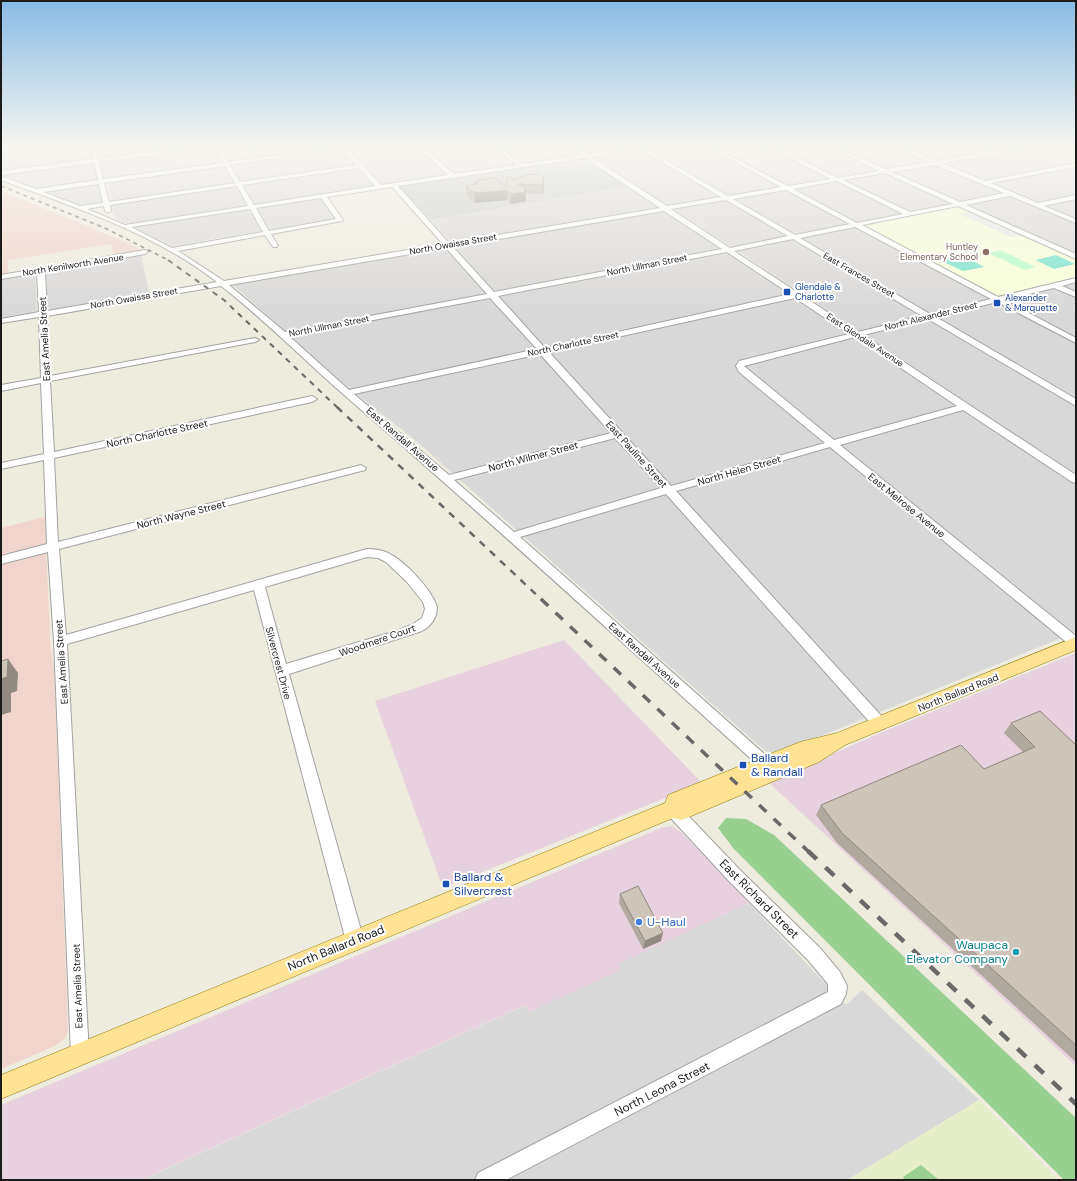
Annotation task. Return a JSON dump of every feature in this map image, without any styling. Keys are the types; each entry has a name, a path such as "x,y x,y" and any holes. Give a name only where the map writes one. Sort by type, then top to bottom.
{"main road":[{"name":"North Ballard Road","path":"672,810 675,801 765,763 806,747 839,740 1076,643"},
{"name":"North Ballard Road","path":"1,1087 672,810 682,811 806,760 839,740"}],"street":[{"name":"East Randall Avenue","path":"66,203 127,226 171,250 223,283 348,393 448,478 765,763"},
{"path":"79,208 105,203"},
{"path":"106,203 109,215 106,219"},
{"path":"250,203 275,246"},
{"path":"127,226 277,203"},
{"path":"171,250 340,220 328,203"},
{"name":"East Pauline Street","path":"410,203 880,724"},
{"name":"East Glendale Avenue","path":"659,203 1076,480"},
{"name":"North Owaissa Street","path":"1,321 697,203"},
{"name":"East Frances Street","path":"738,203 1076,403"},
{"path":"817,203 1076,341"},
{"path":"887,203 909,214"},
{"name":"North Ullman Street","path":"282,335 729,250 964,203"},
{"path":"1033,203 1076,221"},
{"path":"1038,205 1047,203"},
{"path":"959,204 1076,257"},
{"name":"North Kenilworth Avenue","path":"1,277 145,252"},
{"name":"East Amelia Street","path":"41,270 53,547 60,640 80,1055"},
{"name":"North Alexander Street","path":"740,366 742,363 1076,280"},
{"path":"1055,285 1076,296"},
{"name":"North Charlotte Street","path":"348,393 798,295"},
{"path":"1,388 255,340"},
{"name":"East Melrose Avenue","path":"740,366 742,370 1076,643"},
{"name":"North Charlotte Street","path":"1,466 312,399"},
{"name":"North Helen Street","path":"512,536 966,406"},
{"name":"North Wilmer Street","path":"448,478 618,434"},
{"name":"North Wayne Street","path":"1,560 361,468"},
{"name":"Woodmere Court","path":"258,584 357,556 375,553 383,555 398,566 423,593 431,606 431,612 428,620 417,627 280,672"},
{"path":"60,640 258,584"},
{"name":"Silvercrest Drive","path":"258,584 280,672 355,941"},
{"name":"East Richard Street","path":"672,810 734,875 814,954 834,978 838,986 837,994"},
{"name":"North Leona Street","path":"485,1180 826,1004 835,998 837,994"}],"shaded area":[{"path":"1,203 30,203 130,244 143,251 114,256 111,244 8,260 8,274 1,275"},
{"path":"74,203 93,203 79,205"},
{"path":"244,203 246,206 130,224 115,218 111,204"},
{"path":"254,203 267,203 255,205"},
{"path":"288,203 324,203 336,219 271,230 257,208"},
{"path":"415,203 529,203 431,220"},
{"path":"529,203 653,203 659,207 451,242 431,220"},
{"path":"664,203 686,203 668,206"},
{"path":"708,203 1028,203 1076,223 1076,474 674,209"},
{"path":"1038,203 1076,203 1076,219"},
{"name":"Huntley Elementary School","path":"956,206 1076,259 1076,277 997,296 864,226"},
{"path":"248,209 261,231 173,246 134,227"},
{"path":"667,211 1076,484 1076,632 779,753 770,754 414,439 346,386 233,285 236,283"},
{"path":"969,212 997,225 995,226 1001,226 1022,236 1011,237 959,214"},
{"path":"141,255 149,293 47,310 46,271"},
{"path":"1056,255 1075,264 1054,269 1036,260"},
{"path":"964,256 984,267 963,271 944,262 945,260"},
{"path":"35,273 37,311 1,318 1,279"},
{"path":"45,517 50,644 54,668 68,1031 65,1038 55,1046 1,1069 1,528"},
{"path":"564,640 702,783 443,888 375,701"},
{"name":"Waupaca Elevator Company","path":"1076,653 1076,1066 768,782 885,731"},
{"path":"671,826 681,832 749,903 618,964 621,970 529,1012 525,1005 141,1180 1,1180 1,1105 661,828"},
{"path":"749,903 846,1005 862,990 979,1100 847,1180 142,1180 526,1005 529,1012 620,970 617,964"},
{"path":"979,1100 1058,1180 847,1180"}],"green space":[{"path":"1001,250 1035,267 1025,270 988,253"},
{"path":"726,818 746,819 774,835 1076,1118 1076,1180 1064,1180 734,849 718,828"},
{"path":"921,1165 939,1180 905,1180 903,1177"}],"building":[{"path":"8,659 7,677 1,679 1,661"},
{"name":"Waupaca Elevator Company","path":"1040,711 1076,745 1076,1045 842,833 821,805 961,745 984,769 1035,747 1011,723"},
{"name":"U-Haul","path":"638,886 663,933 645,941 620,894"}],"railway":[{"path":"43,203 105,228 170,261"},
{"path":"168,260 224,300 338,408"},
{"path":"337,407 542,600"},
{"path":"541,599 809,852"},
{"path":"808,851 1076,1104"}],"place":[{"name":"Huntley Elementary School","path":"986,252"},
{"name":"Glendale & Charlotte","path":"787,292"},
{"name":"Alexander & Marquette","path":"997,303"},
{"name":"Ballard & Randall","path":"743,765"},
{"name":"Ballard & Silvercrest","path":"446,884"},
{"name":"U-Haul","path":"639,922"},
{"name":"Waupaca Elevator Company","path":"1016,952"}]}
